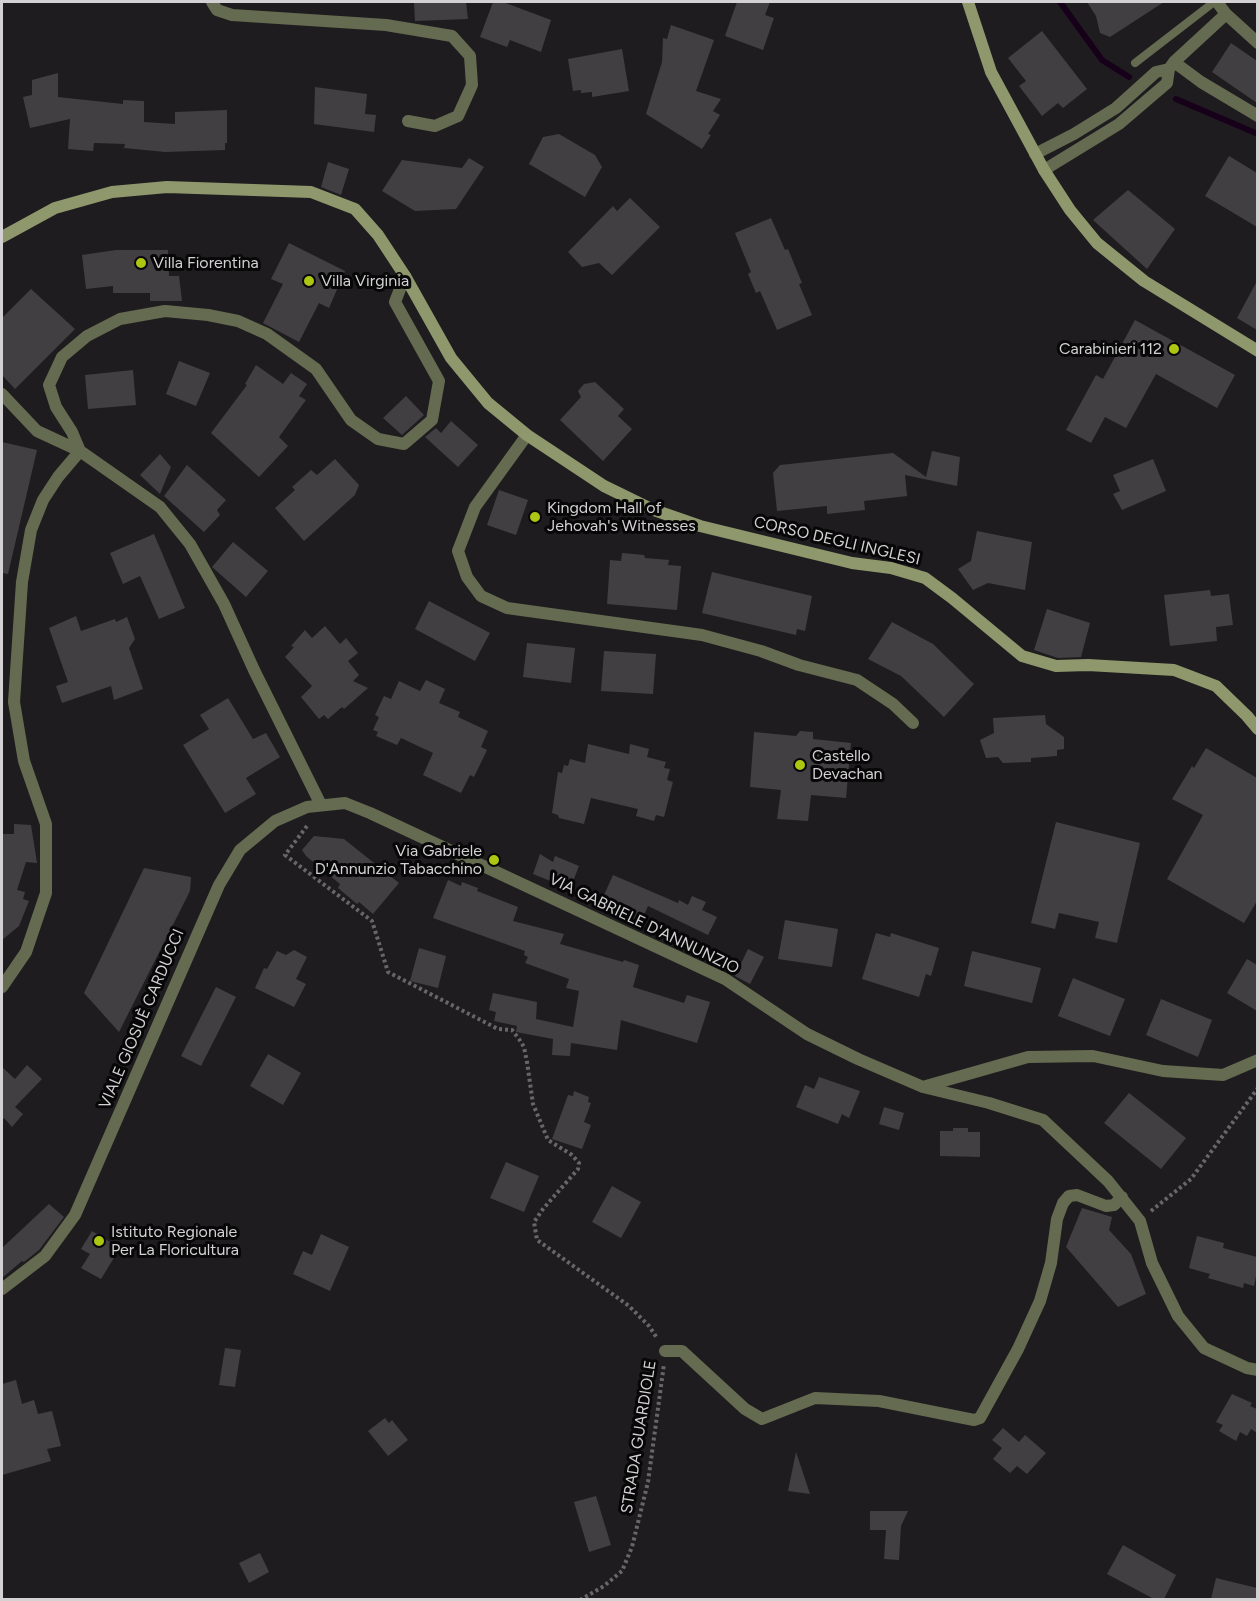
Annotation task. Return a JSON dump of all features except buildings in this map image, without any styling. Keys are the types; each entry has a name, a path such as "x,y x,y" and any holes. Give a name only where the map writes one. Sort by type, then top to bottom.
{"main road":[{"path":"968,2 991,72 1044,170 1070,210 1097,243 1144,281 1257,351"},
{"name":"CORSO DEGLI INGLESI","path":"2,237 55,208 111,192 167,188 311,192 355,209 378,235 405,276 451,358 488,403 527,435 604,486 651,508 700,526 852,563 891,568 925,578 1022,656 1056,666 1174,670 1216,686 1257,729"}],"street":[{"path":"212,2 217,10 232,15 386,25 452,36 470,56 472,85 458,116 435,126 408,121"},
{"path":"1215,2 1257,43"},
{"path":"1035,154 1074,134 1116,108 1156,72 1172,66 1226,14"},
{"path":"1172,66 1257,116"},
{"path":"1044,170 1119,124 1167,83 1172,66"},
{"path":"80,451 72,432 56,407 49,385 62,357 87,336 120,319 165,311 208,315 238,321 267,334 316,369 351,420 378,439 404,444 432,420 439,381 394,302 405,276"},
{"path":"2,394 37,431 80,451 160,507 190,543 224,604 321,806"},
{"path":"527,435 475,507 458,551 467,577 482,596 507,608 693,633 761,651 799,665 857,680 893,704 913,723"},
{"path":"2,987 26,952 46,893 46,824 24,761 14,702 22,582 31,530 43,500 58,477 80,451"},
{"name":"VIALE GIOSUÈ CARDUCCI","path":"2,1289 45,1256 75,1215 219,885 240,850 275,821 307,807 345,803"},
{"name":"VIA GABRIELE D'ANNUNZIO","path":"345,803 725,979 807,1034 858,1059 923,1087 989,1103 1043,1120 1122,1197 1140,1221 1152,1263 1178,1316 1204,1348 1247,1368 1257,1370"},
{"path":"923,1087 1028,1058 1094,1056 1163,1071 1223,1075 1257,1060"},
{"path":"665,1351 682,1351 745,1409 762,1419 815,1398 879,1401 974,1420 980,1418 1018,1349 1040,1301 1051,1263 1057,1219 1063,1203 1069,1196 1077,1195 1106,1206 1114,1205 1122,1197"}],"lane":[{"path":"1135,63 1215,2"}],"path":[{"name":"STRADA GUARDIOLE","path":"321,806 285,855 372,921 388,972 498,1029 512,1030 524,1047 533,1104 548,1140 572,1155 579,1163 578,1169 534,1222 537,1240 629,1306 648,1326 665,1351 648,1482 632,1547 622,1571 604,1586 580,1599"},
{"path":"1140,1221 1191,1179 1257,1088"}],"waterway":[{"path":"1060,2 1102,60 1129,77"},
{"path":"1176,99 1258,134"}],"place":[{"name":"Villa Fiorentina","path":"141,263"},
{"name":"Villa Virginia","path":"309,281"},
{"name":"Carabinieri 112","path":"1174,349"},
{"name":"Kingdom Hall of Jehovah's Witnesses","path":"535,517"},
{"name":"Castello Devachan","path":"800,765"},
{"name":"Via Gabriele D'Annunzio Tabacchino","path":"494,860"},
{"name":"Istituto Regionale Per La Floricultura","path":"99,1241"}]}
